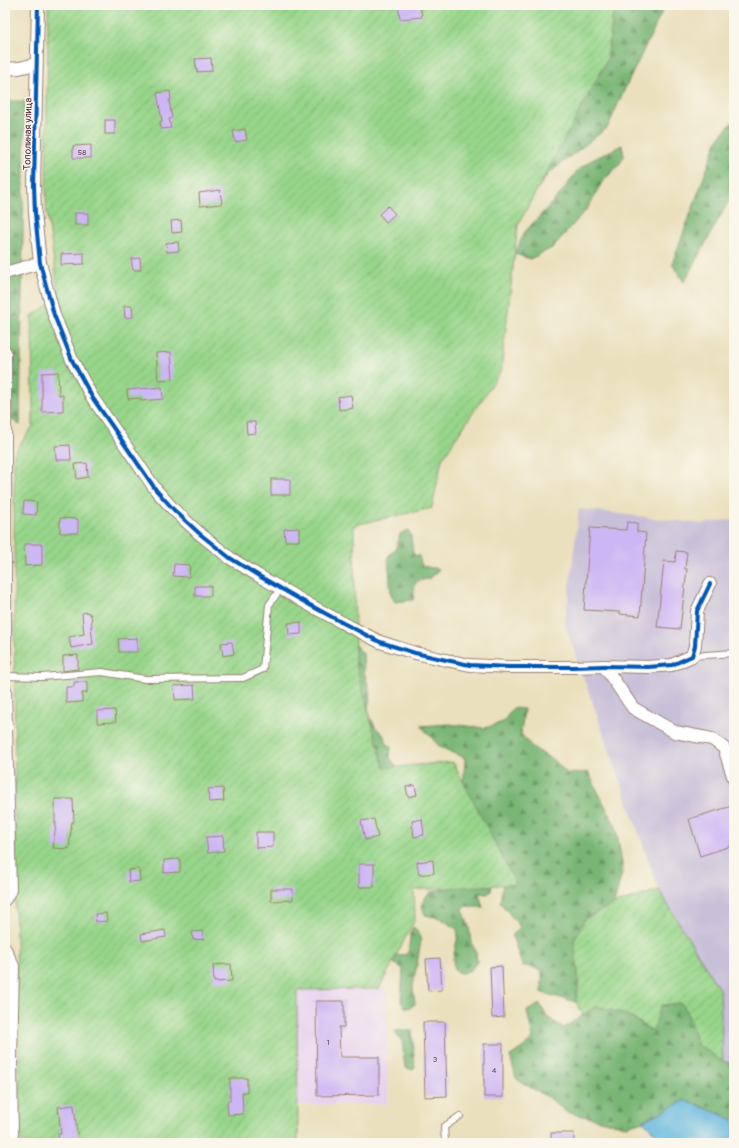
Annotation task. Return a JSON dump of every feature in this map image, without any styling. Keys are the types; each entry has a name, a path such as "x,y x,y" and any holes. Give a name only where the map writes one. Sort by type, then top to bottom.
{"street":[{"name":"Тополиная улица","path":"38,5 34,185 40,263 46,289 54,315 72,360 92,397 156,490 174,510 200,534 230,558 343,624 380,642 414,653 470,665 508,667 648,667 672,665 692,656"},
{"path":"5,69 19,68 36,64"},
{"path":"5,272 40,263"},
{"path":"5,352 5,662"},
{"path":"692,656 695,646 697,611 710,584"},
{"path":"604,666 633,708 675,732 712,739 724,748 734,779"},
{"path":"5,689 10,890 5,899"},
{"path":"5,949 12,966 12,1143"}],"lane":[{"path":"5,676 42,677 102,672 145,679 243,678 263,669 269,605 281,588"},
{"path":"692,656 734,653"},
{"path":"445,1143 444,1126 460,1116"}],"shaded area":[{"path":"579,509 702,524 734,519 734,1120 723,1062 720,991 659,890 565,625"},
{"path":"387,988 388,1104 298,1105 296,989"}],"green space":[{"path":"48,5 614,5 607,60 518,225 501,371 442,459 432,508 354,525 355,662 384,768 453,762 516,884 414,890 415,919 379,989 297,990 298,1143 21,1143 15,900 14,453 33,426 32,316 59,297 46,206"},
{"path":"613,5 663,5 663,10 608,127 549,173 532,196"},
{"path":"5,101 25,101 20,425 11,419"},
{"path":"734,120 734,197 730,199 684,282 672,264 718,139"},
{"path":"622,145 624,156 619,165 603,181 587,209 552,248 530,259 515,254 524,233 561,193 578,170 590,161"},
{"path":"408,530 411,535 413,554 419,556 422,566 439,569 431,578 418,581 415,584 413,600 395,602 391,595 388,556 396,548 400,534"},
{"path":"356,646 363,653 364,671 371,697 368,707 370,717 376,728 383,734 387,744 391,747 390,758 396,766 386,785 349,657"},
{"path":"513,708 524,709 521,734 532,747 556,762 568,774 588,772 616,827 623,869 614,904 585,919 574,941 579,981 576,1002 542,993 542,970 522,965 512,936 520,927 500,902 505,872 463,787 465,758 440,747 421,726 449,724 485,728 503,722"},
{"path":"474,875 493,878 491,891 487,894 479,893 483,908 465,906 463,909 469,927 471,943 476,951 477,962 469,972 460,973 454,970 453,959 458,935 457,929 440,918 425,915 422,906 424,899 431,892 446,889"},
{"path":"659,890 720,991 723,1062 697,1044 687,1011 681,1003 661,1005 653,1031 627,1015 597,1006 583,1015 576,1002 579,981 574,941 585,919 614,904"},
{"path":"413,927 418,931 421,941 413,986 415,1004 406,1008 401,1002 403,969 389,960 391,957 407,954"},
{"path":"681,1003 687,1011 697,1044 723,1061 734,1064 734,1120 686,1100 643,1121 626,1126 566,1112 550,1098 522,1083 516,1078 510,1056 533,1039 527,1011 540,1004 547,1017 564,1028 597,1006 627,1015 652,1031 661,1005"},
{"path":"399,1030 412,1031 415,1068 413,1070 405,1067 402,1041 394,1032"}],"water":[{"path":"686,1100 734,1120 734,1143 666,1143 643,1121"}],"building":[{"path":"398,5 420,5 422,17 400,19"},
{"path":"211,58 212,71 197,72 195,59"},
{"path":"170,91 171,100 169,100 172,118 169,119 171,128 161,129 160,122 162,121 157,93"},
{"path":"105,120 115,120 115,134 105,134"},
{"path":"245,129 247,140 235,142 233,131"},
{"path":"91,145 91,158 73,158 73,146"},
{"path":"220,190 222,204 200,206 199,193"},
{"path":"388,206 395,214 386,222 379,214"},
{"path":"75,213 88,213 88,225 75,225"},
{"path":"181,220 182,232 172,233 171,221"},
{"path":"178,242 179,251 167,252 166,243"},
{"path":"84,253 84,264 61,265 61,254"},
{"path":"140,258 141,270 133,270 131,259"},
{"path":"124,306 132,306 133,317 125,318"},
{"path":"171,352 173,379 158,380 156,353"},
{"path":"58,372 59,395 63,395 63,411 42,412 42,373"},
{"path":"162,387 163,399 141,401 140,398 128,399 127,390"},
{"path":"351,395 353,408 339,410 338,397"},
{"path":"246,422 255,422 256,433 247,434"},
{"path":"70,445 71,460 56,460 55,446"},
{"path":"87,463 88,477 77,479 75,464"},
{"path":"271,479 290,479 290,495 271,495"},
{"path":"24,501 37,502 36,515 23,514"},
{"path":"60,518 78,519 78,533 60,533"},
{"path":"627,522 637,523 637,532 646,533 640,616 620,614 620,612 584,610 590,528 626,530"},
{"path":"299,528 299,541 285,541 284,529"},
{"path":"24,544 42,544 42,565 25,566"},
{"path":"676,551 687,552 685,569 687,569 680,629 657,627 664,561 675,562"},
{"path":"174,564 190,565 189,577 173,576"},
{"path":"195,586 211,586 211,596 195,596"},
{"path":"88,612 91,614 93,644 71,648 69,637 84,634 82,613"},
{"path":"301,622 301,634 289,635 288,623"},
{"path":"137,638 137,652 119,652 118,639"},
{"path":"232,642 234,654 223,656 221,643"},
{"path":"78,655 78,669 63,671 63,656"},
{"path":"74,682 87,682 87,693 82,693 82,702 66,703 66,687 74,687"},
{"path":"194,685 195,699 175,700 174,686"},
{"path":"115,710 116,722 97,723 97,711"},
{"path":"415,785 417,795 408,797 406,787"},
{"path":"223,788 224,801 209,802 208,789"},
{"path":"55,799 73,799 74,822 72,822 69,849 53,848 56,823"},
{"path":"732,806 734,811 734,845 700,856 689,819"},
{"path":"374,819 378,837 365,840 361,821"},
{"path":"422,819 424,835 414,837 412,821"},
{"path":"256,832 273,832 273,847 256,848"},
{"path":"223,836 224,851 208,853 206,837"},
{"path":"180,859 180,872 164,873 164,860"},
{"path":"433,860 434,873 419,875 417,862"},
{"path":"359,864 374,864 374,887 359,887"},
{"path":"139,869 140,881 129,882 128,870"},
{"path":"271,889 293,889 293,900 271,901"},
{"path":"106,913 107,921 96,922 95,914"},
{"path":"165,930 166,937 142,941 141,934"},
{"path":"202,931 204,939 193,940 192,932"},
{"path":"440,958 442,990 428,991 426,959"},
{"path":"231,964 232,981 214,982 213,965"},
{"path":"502,966 504,1017 492,1018 490,967"},
{"path":"316,1001 344,1001 344,1027 339,1027 340,1057 379,1057 379,1095 317,1096"},
{"path":"423,1022 445,1022 447,1096 425,1097"},
{"path":"484,1044 503,1044 503,1097 484,1097"},
{"path":"230,1078 247,1078 247,1092 242,1092 243,1114 228,1115 227,1101 230,1101"},
{"path":"74,1105 79,1143 59,1143 58,1134 61,1134 58,1107"},
{"path":"551,1133 574,1133 574,1143 551,1143"}],"cycle path":[{"path":"38,5 34,185 35,213 40,263 54,315 72,360 92,397 156,490 174,510 200,534 230,558 259,576 380,642 415,653 470,665 508,667 648,667 672,665 692,656 695,646 697,611 710,584"},
{"path":"5,352 5,662"}]}
